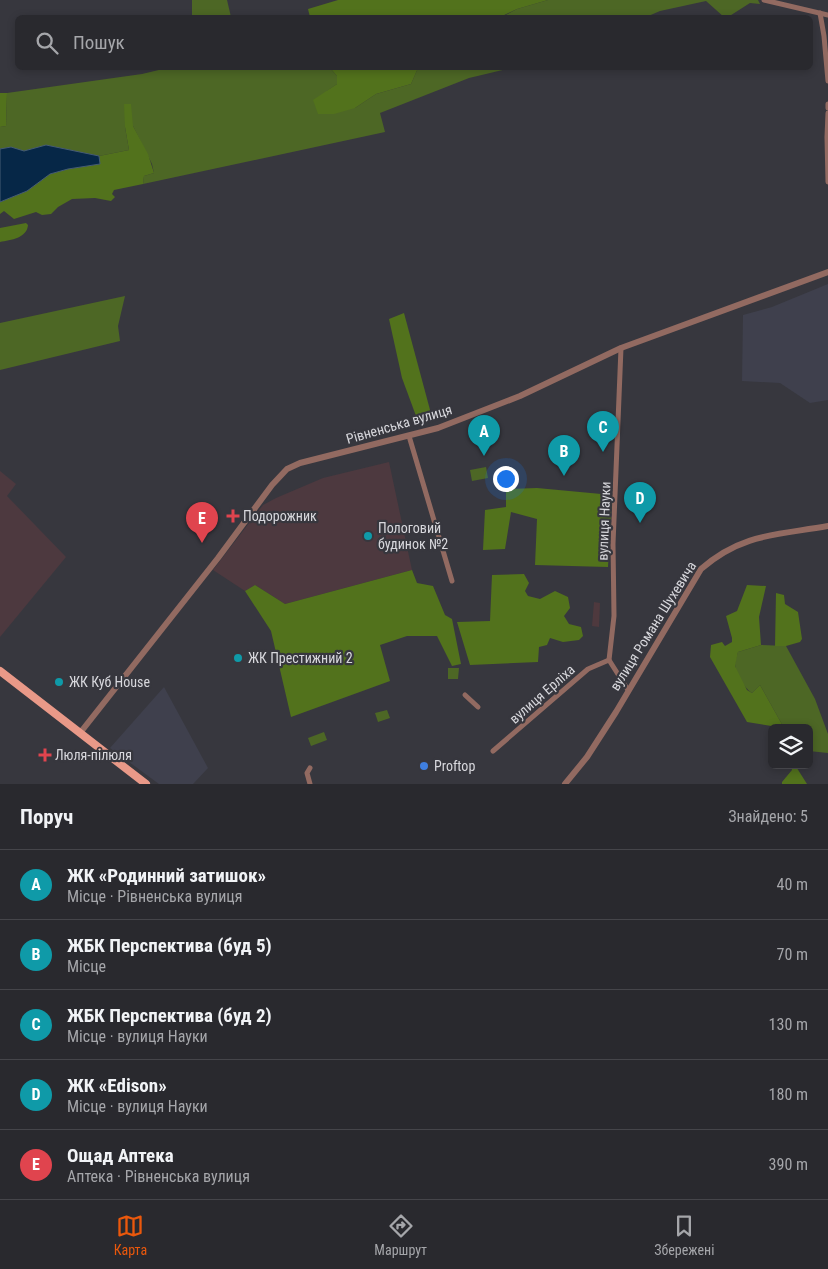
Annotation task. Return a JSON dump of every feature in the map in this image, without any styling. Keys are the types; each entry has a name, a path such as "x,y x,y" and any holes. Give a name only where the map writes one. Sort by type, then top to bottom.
{"main road":[{"path":"0,670 146,784"}],"street":[{"path":"764,0 828,15"},
{"path":"820,13 828,81"},
{"path":"828,113 828,182"},
{"name":"Рівненська вулиця","path":"80,733 218,558 272,485 287,469 300,463 438,428 520,396 621,348 828,272"},
{"name":"вулиця Науки","path":"609,660 614,616 613,544 621,348"},
{"path":"409,436 452,581"},
{"name":"вулиця Романа Шухевича","path":"565,784 587,757 616,712 701,569 715,557 739,543 772,534 828,526"},
{"path":"609,660 628,690"},
{"name":"вулиця Ерліха","path":"493,752 588,669 609,660"},
{"path":"465,695 478,708"},
{"path":"310,768 307,773 310,784"}],"shaded area":[{"path":"828,284 828,400 810,403 780,383 742,381 743,315 772,307"},
{"path":"389,462 412,570 285,604 255,585 245,591 213,570 263,505 323,478"},
{"path":"0,471 16,484 7,496 66,557 0,637"},
{"path":"594,602 600,603 599,627 592,626"},
{"path":"164,687 208,768 193,784 159,784 110,748"}],"green space":[{"path":"192,0 227,0 231,15 192,15"},
{"path":"338,0 548,0 517,9 504,15 310,15 308,9"},
{"path":"548,0 758,0 760,4 750,3 731,15 722,15 706,1 660,11 651,15 506,15 517,9"},
{"path":"159,70 332,70 337,76 337,84 327,91 355,108 376,94 411,84 417,70 503,70 469,78 380,113 385,132 143,184 144,176 154,173 152,164 133,126 125,127 129,150 99,156 46,145 24,151 11,147 0,149 0,127 6,126 7,93"},
{"path":"332,70 417,70 411,84 376,94 355,108 334,114 318,114 313,100 337,84 337,76"},
{"path":"0,93 7,93 6,126 0,127"},
{"path":"124,104 131,104 133,126 148,154 154,173 144,176 143,184 114,190 112,194 115,197 111,201 95,198 72,199 58,207 51,214 42,215 36,212 14,219 4,211 0,214 0,202 27,191 50,174 100,164 99,156 129,150"},
{"path":"26,223 28,225 27,229 22,236 0,242 0,228"},
{"path":"125,296 118,326 120,341 0,370 0,323"},
{"path":"404,313 433,421 419,424 402,378 389,319"},
{"path":"486,467 488,478 472,481 470,470"},
{"path":"537,488 612,495 608,567 535,565 537,519 511,512 505,549 483,550 485,510 506,507 506,489"},
{"path":"412,570 417,583 433,586 445,615 452,619 461,664 452,666 437,636 407,636 380,645 390,681 291,717 271,631 245,591 255,585 285,604"},
{"path":"524,574 529,583 525,591 528,596 540,599 555,591 568,597 570,608 564,616 569,624 581,627 583,636 579,640 563,642 550,638 547,645 539,647 538,662 470,665 457,622 490,621 492,575"},
{"path":"747,585 766,586 759,617 761,645 738,652 735,666 747,690 752,693 760,685 782,724 768,725 747,722 710,657 711,645 722,642 725,646 732,642 726,616 737,611"},
{"path":"776,593 784,595 785,604 798,612 802,639 800,642 786,646 775,646"},
{"path":"761,645 786,646 815,699 828,734 828,753 813,751 813,724 782,724 760,685 752,693 746,688 737,672 735,664 738,652"},
{"path":"448,668 459,668 458,679 448,679"},
{"path":"387,710 390,718 378,722 375,713"},
{"path":"324,732 327,740 311,746 308,738"},
{"path":"798,769 807,784 782,784 792,770"}],"water":[{"path":"46,145 99,156 100,164 50,174 27,191 0,202 0,149 11,147 24,151"}],"place":[{"name":"ЖБК Перспектива (буд 2)","path":"603,452"},
{"name":"ЖК «Родинний затишок»","path":"484,456"},
{"name":"ЖБК Перспектива (буд 5)","path":"564,476"},
{"name":"Подорожник","path":"233,516"},
{"name":"ЖК «Edison»","path":"640,523"},
{"name":"Пологовий будинок №2","path":"368,536"},
{"name":"Ощад Аптека","path":"202,543"},
{"name":"ЖК Престижний 2","path":"238,658"},
{"name":"ЖК Куб House","path":"59,682"},
{"name":"Люля-пілюля","path":"45,755"},
{"name":"Proftop","path":"424,766"}]}
